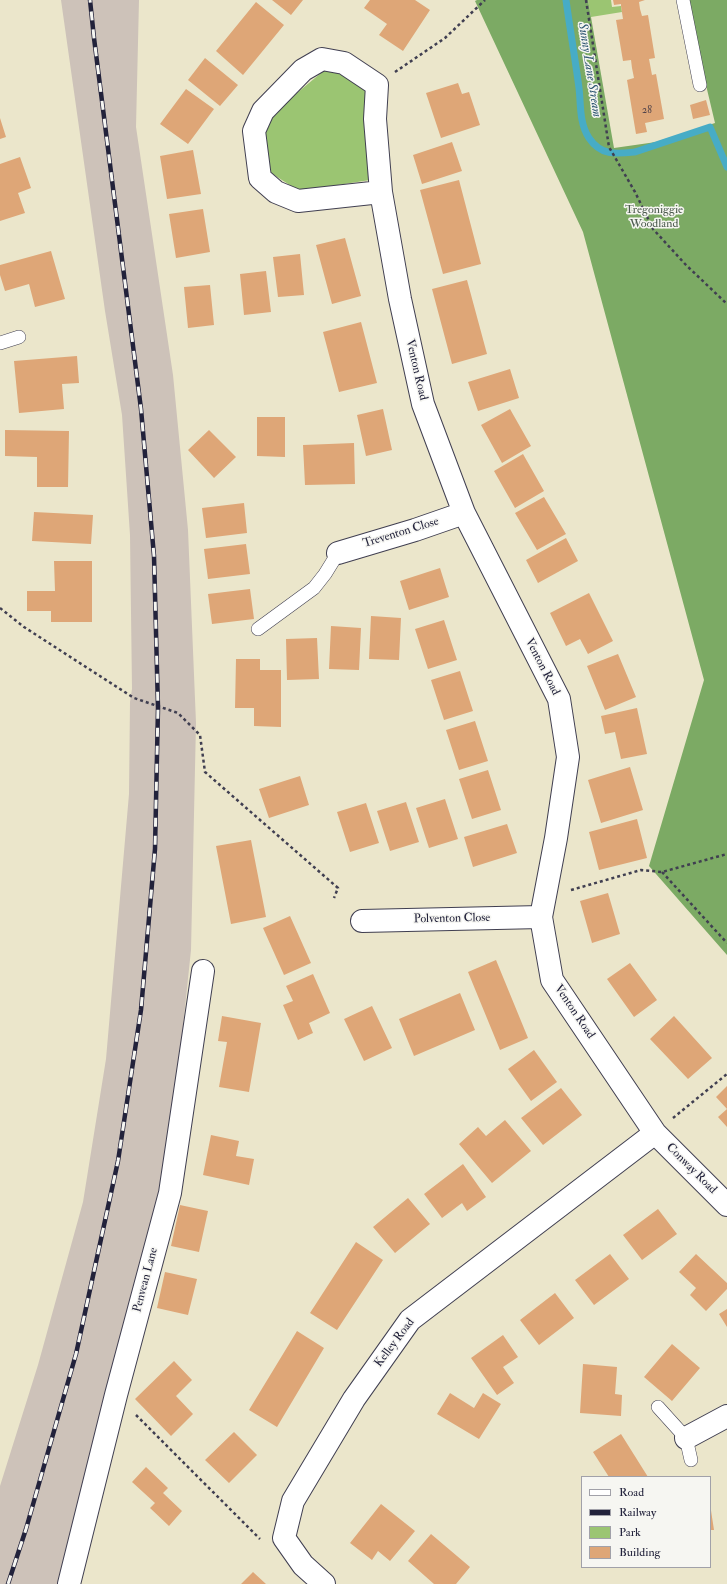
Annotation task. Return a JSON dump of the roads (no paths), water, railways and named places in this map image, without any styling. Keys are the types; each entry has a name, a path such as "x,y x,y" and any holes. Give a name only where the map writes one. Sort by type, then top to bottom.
{"street":[{"name":"Venton Road","path":"381,192 298,202 276,192 260,178 254,131 263,111 303,70 322,60 344,63 377,85 375,119 381,192 400,299 423,404 464,513 558,699 568,757 556,838 541,917 552,980 655,1133"},
{"name":"Treventon Close","path":"338,553 415,530 464,513"},
{"name":"Polventon Close","path":"362,921 541,917"},
{"name":"Penvean Lane","path":"69,1584 116,1395 170,1192 203,971"},
{"name":"Conway Road","path":"655,1133 727,1205"},
{"name":"Kelley Road","path":"324,1584 303,1565 284,1538 293,1501 354,1399 410,1320 655,1133"},
{"path":"686,1438 727,1416"}],"lane":[{"path":"683,0 700,85"},
{"path":"0,343 19,337"},
{"path":"258,629 314,588 338,553"},
{"path":"658,1407 686,1438 691,1460"}],"waterway":[{"name":"Sunny Lane Stream","path":"566,0 579,88 582,120 586,132 594,144 604,151 609,152 635,152 710,127 727,167"}],"railway":[{"path":"8,1584 26,1529 76,1354 118,1161 141,1010 155,849 158,708 154,556 141,409 90,0"}],"park label":[{"name":"Tregoniggie Woodland","path":"654,217"}]}
